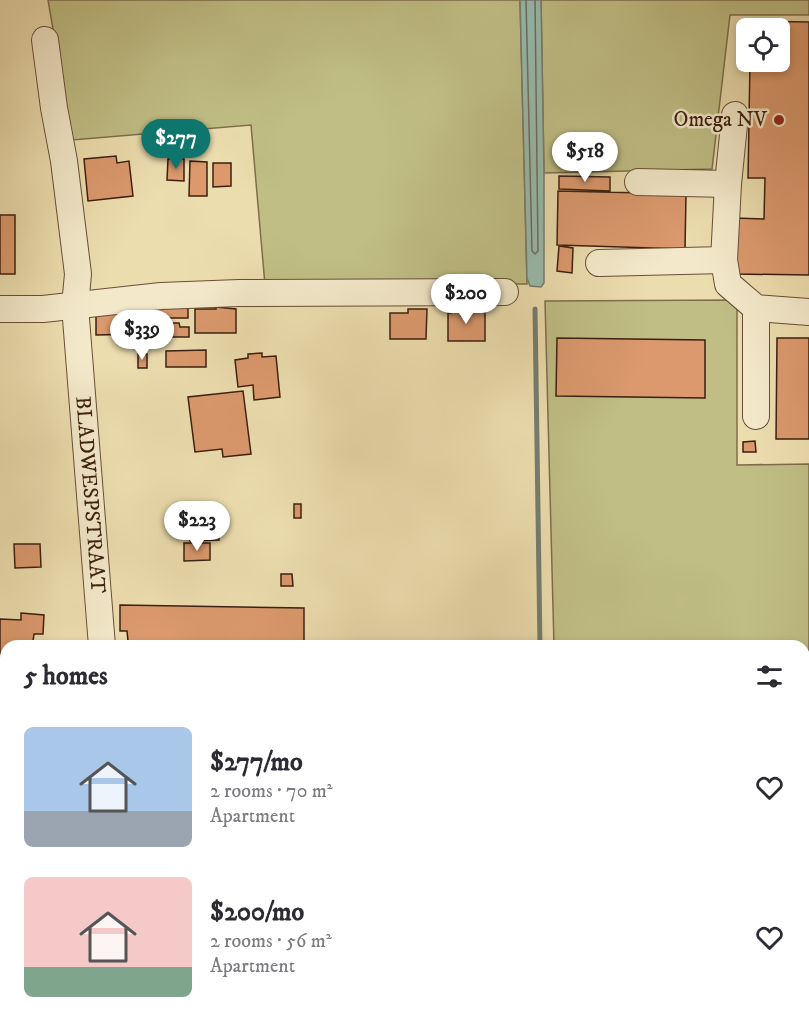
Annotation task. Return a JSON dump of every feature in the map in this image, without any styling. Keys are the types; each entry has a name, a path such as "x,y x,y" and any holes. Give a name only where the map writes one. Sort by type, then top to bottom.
{"street":[{"name":"BLADWESPSTRAAT","path":"45,40 64,161 78,274 75,306 102,640"},
{"path":"735,115 724,260 728,284 756,308 809,312"},
{"path":"638,182 728,184"},
{"path":"599,263 724,260"},
{"path":"0,309 43,309 172,295 505,292"},
{"path":"756,308 756,416"}],"shaded area":[{"path":"48,0 520,0 527,284 265,285 251,125 72,140"},
{"path":"541,0 809,0 809,15 730,15 712,169 544,173"},
{"path":"737,300 737,465 809,464 809,640 554,640 545,301"}],"water":[{"path":"520,0 541,0 544,283 541,287 530,286 527,278"}],"building":[{"name":"Omega NV","path":"790,22 809,22 809,275 734,274 735,218 764,219 765,178 748,178 750,72 790,72"},
{"path":"116,156 117,163 129,161 133,196 88,201 84,159"},
{"path":"168,159 184,159 184,181 167,180"},
{"path":"190,161 207,162 207,196 189,196"},
{"path":"213,163 231,163 231,186 213,187"},
{"path":"559,176 610,177 610,191 559,189"},
{"path":"558,191 686,194 685,249 557,245"},
{"path":"0,215 15,215 15,274 0,274"},
{"path":"559,246 573,248 572,273 557,271"},
{"path":"451,305 462,305 461,316 467,316 467,308 485,309 485,341 448,341 448,313 451,313"},
{"path":"145,306 188,306 188,318 145,318"},
{"path":"139,307 140,334 96,335 96,315"},
{"path":"216,307 236,309 236,333 195,333 195,309 216,309"},
{"path":"408,309 427,309 426,339 390,339 390,313 408,313"},
{"path":"145,323 179,323 180,327 189,327 189,337 145,337"},
{"path":"557,338 705,340 705,398 556,396"},
{"path":"777,338 809,338 809,439 776,439"},
{"path":"206,350 206,367 166,367 166,351"},
{"path":"262,353 262,357 276,356 280,397 254,400 253,385 238,387 235,360 248,358 248,354"},
{"path":"138,354 147,354 147,368 138,368"},
{"path":"243,391 251,454 223,457 222,449 195,452 188,397"},
{"path":"755,441 756,452 743,452 743,442"},
{"path":"294,504 301,504 301,518 294,518"},
{"path":"218,523 219,540 190,541 189,524"},
{"path":"184,543 210,543 210,560 184,561"},
{"path":"14,544 40,544 41,567 15,568"},
{"path":"281,574 292,574 293,586 281,586"},
{"path":"120,605 304,608 304,640 128,640 127,631 120,631"},
{"path":"21,613 44,615 43,634 34,634 33,640 0,640 0,619 21,620"}],"waterway":[{"path":"535,309 540,640"}],"place":[{"name":"Omega NV","path":"779,120"}]}
